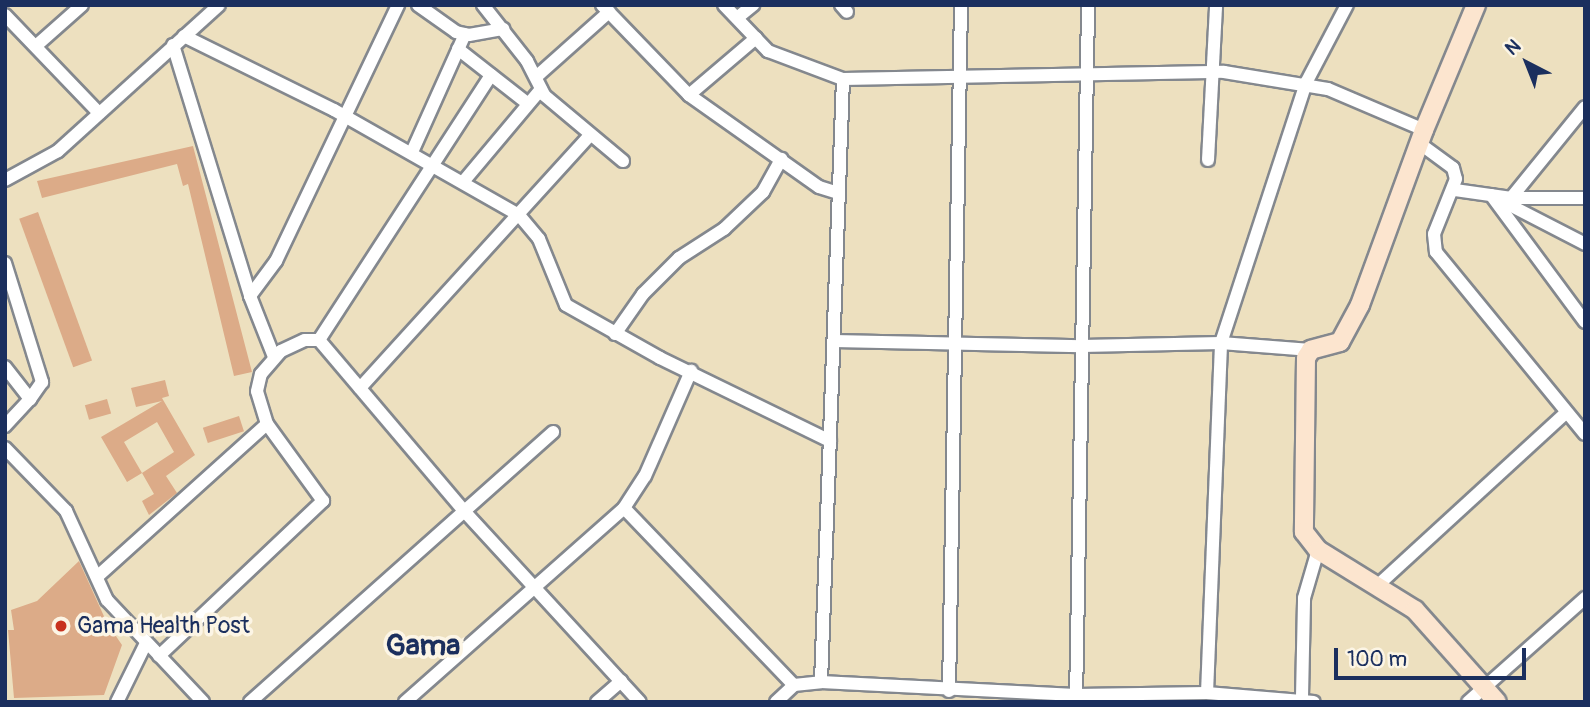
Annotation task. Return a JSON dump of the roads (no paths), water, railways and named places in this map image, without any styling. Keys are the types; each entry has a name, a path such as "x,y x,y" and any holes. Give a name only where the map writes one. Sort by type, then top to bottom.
{"street":[{"path":"37,45 82,5"},
{"path":"5,180 58,152 219,5"},
{"path":"250,296 275,261 398,5"},
{"path":"418,5 437,23 465,34 503,29"},
{"path":"483,5 503,29 558,110 623,161"},
{"path":"724,5 756,38 787,61 843,79 1213,72 1306,83 1422,136 1453,168 1455,190 1434,234 1436,252 1585,434"},
{"path":"737,19 753,5"},
{"path":"948,691 961,5"},
{"path":"1076,699 1088,5"},
{"path":"1208,160 1216,5"},
{"path":"1207,693 1222,343 1306,83 1348,5"},
{"path":"834,341 1082,346 1222,343 1311,350 1336,345 1344,337 1476,5"},
{"path":"463,182 527,103 539,83 606,8 689,95 820,187 839,193"},
{"path":"5,15 37,45 99,113"},
{"path":"412,152 465,34"},
{"path":"184,36 345,116 519,215 539,239 566,305 615,334 830,441"},
{"path":"689,95 756,38"},
{"path":"173,45 250,296 274,358"},
{"path":"458,49 527,103"},
{"path":"159,656 323,501 267,424 257,391 261,373 291,345 319,340 491,75"},
{"path":"821,682 843,79"},
{"path":"1511,198 1585,107"},
{"path":"360,388 590,135"},
{"path":"615,334 643,294 679,258 724,229 763,192 780,159"},
{"path":"1455,190 1511,198 1585,198"},
{"path":"1491,195 1585,244"},
{"path":"1491,195 1585,323"},
{"path":"5,263 42,382 5,426"},
{"path":"319,340 465,512 536,584 640,702"},
{"path":"1311,350 1306,358 1304,532 1318,550 1415,610 1497,702"},
{"path":"5,367 30,399"},
{"path":"405,702 624,508 645,476 691,371"},
{"path":"1378,585 1566,413"},
{"path":"98,576 267,424"},
{"path":"250,702 553,432"},
{"path":"5,449 66,511 107,600 203,702"},
{"path":"624,508 794,685"},
{"path":"776,702 794,685 821,682 1076,699 1207,693 1308,699 1304,598 1318,550"},
{"path":"1468,702 1582,605"},
{"path":"117,702 146,643"},
{"path":"597,702 621,681"}],"place":[{"name":"Gama Health Post","path":"61,626"}],"district":[{"name":"Gama","path":"423,646"}]}
